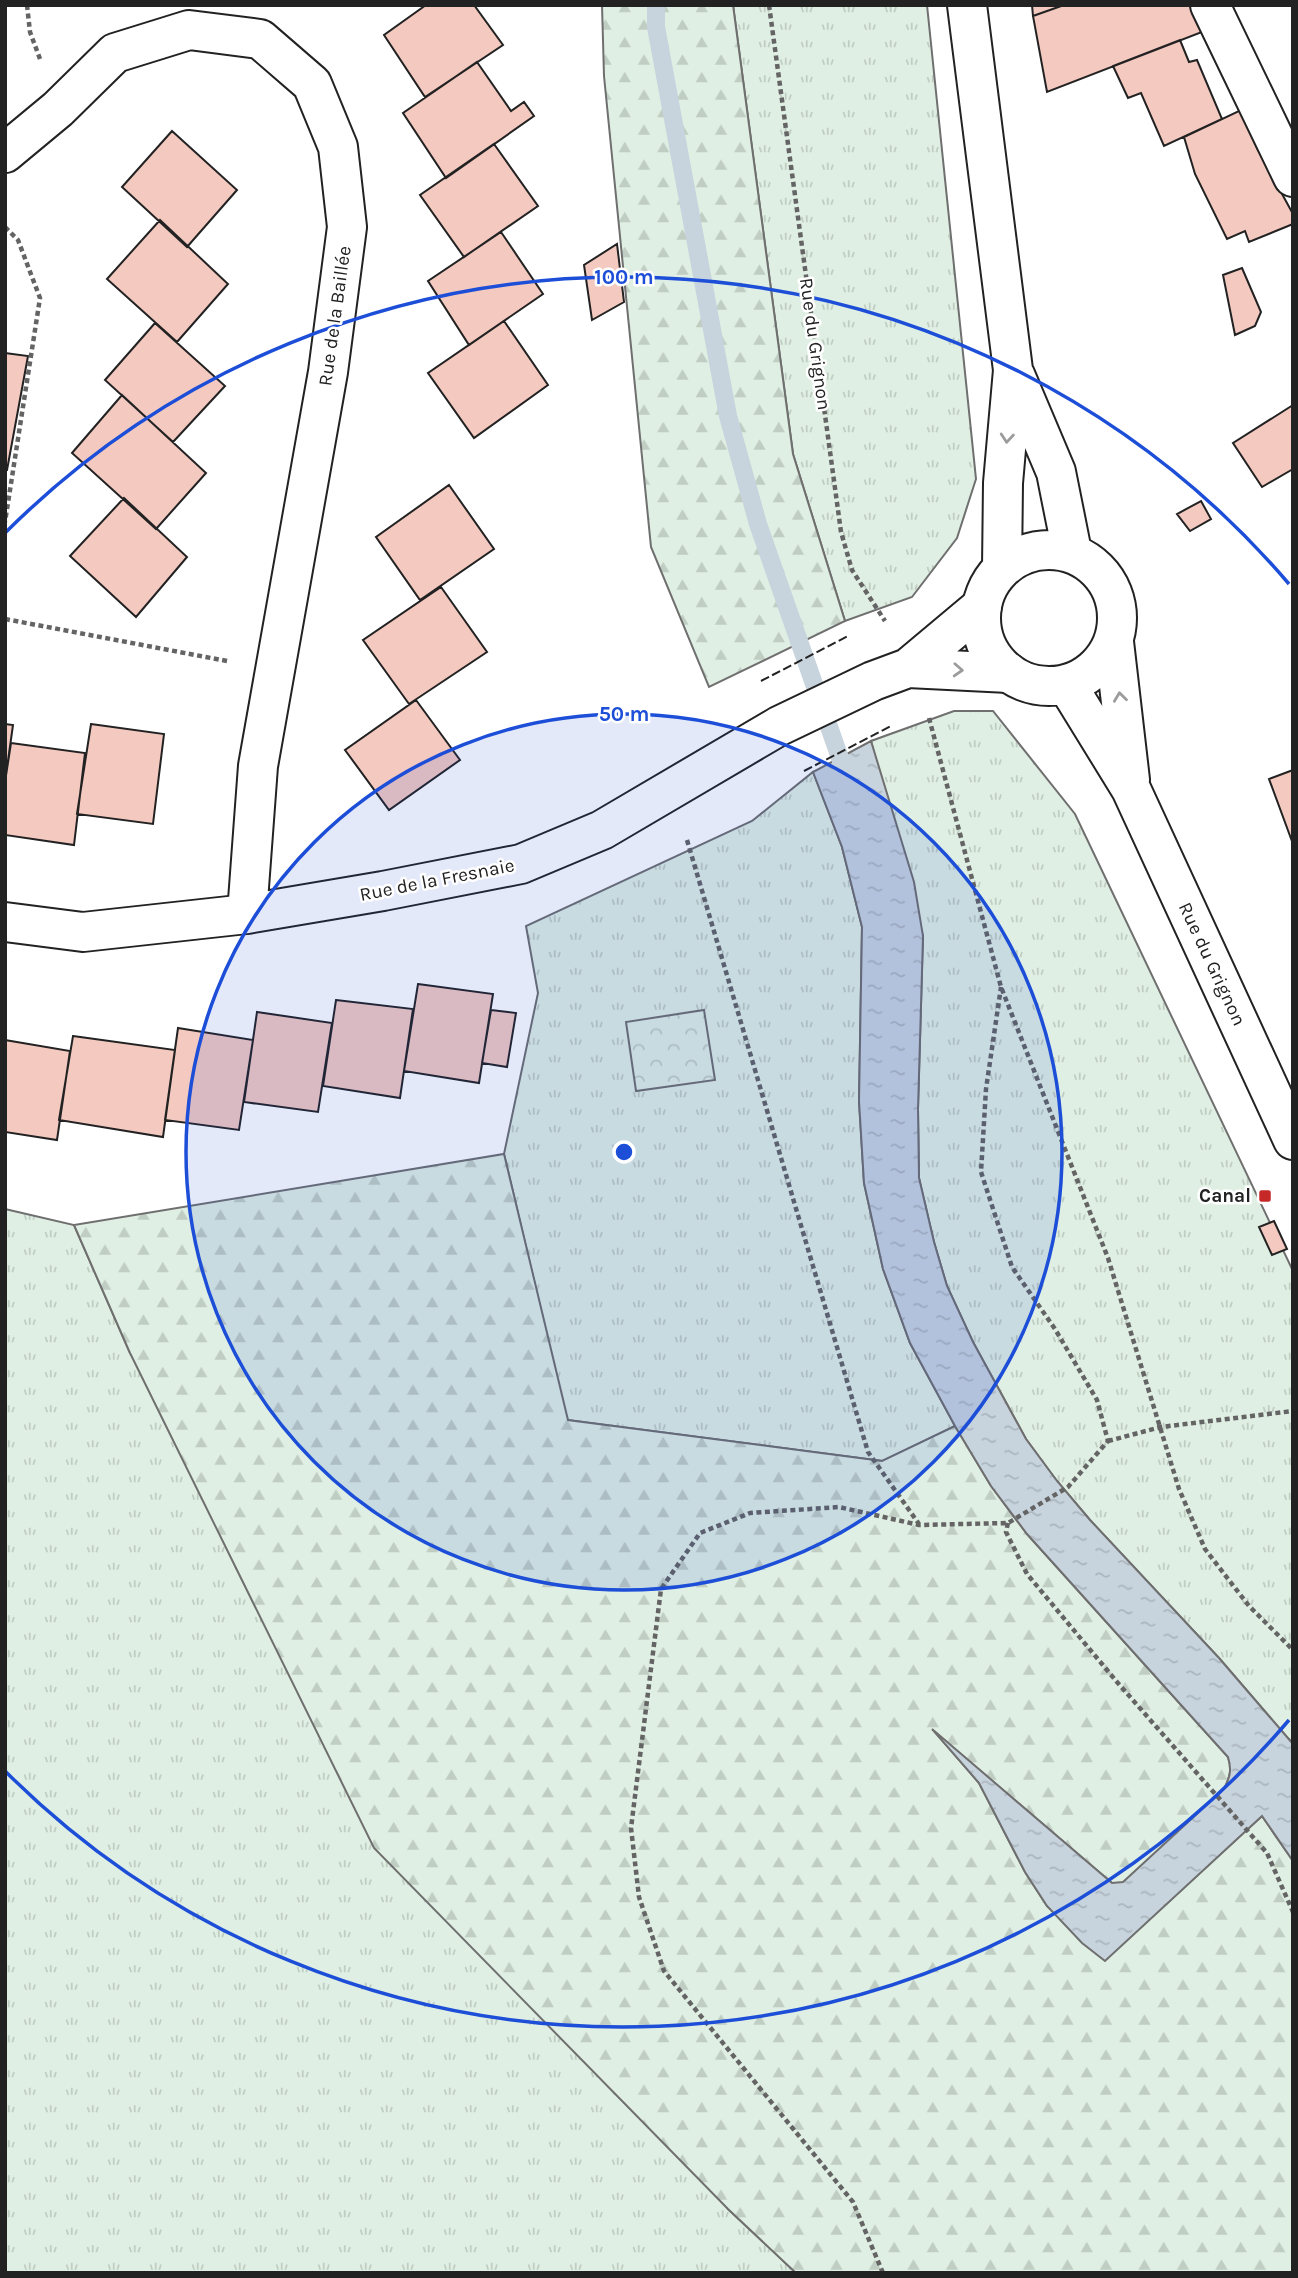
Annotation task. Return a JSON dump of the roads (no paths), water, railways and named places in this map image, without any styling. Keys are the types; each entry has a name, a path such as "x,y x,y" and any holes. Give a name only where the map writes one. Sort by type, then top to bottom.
{"street":[{"path":"967,5 1013,370 1003,483 1002,568"},
{"path":"1210,5 1293,177"},
{"name":"Rue de la Baillée","path":"5,153 58,110 115,53 189,30 260,39 312,84 338,147 347,227 328,372 258,766 247,914"},
{"path":"1013,370 1056,472 1072,552"},
{"path":"1034,550 1072,552 1091,563 1106,579 1116,598 1118,620 1114,642 1102,661 1086,676 1066,685 1026,683 995,660 986,644 981,625 982,606 989,586 1002,568 1017,557 1034,550"},
{"name":"Rue de la Fresnaie","path":"5,922 83,932 247,914 521,864 602,830 779,726 873,681 908,668 982,606"},
{"name":"Rue du Grignon","path":"1114,642 1131,789"},
{"name":"Rue de la Fresnaie","path":"908,668 1009,673"},
{"name":"Rue du Grignon","path":"1066,685 1131,789 1293,1140"}],"water":[{"path":"871,741 914,882 923,936 918,1109 919,1178 947,1286 973,1342 1026,1439 1057,1481 1219,1658 1293,1744 1293,1861 1262,1816 1105,1961 1082,1943 1047,1906 1025,1872 979,1783 932,1729 1112,1883 1123,1882 1224,1789 1230,1773 1229,1762 1228,1757 1027,1534 991,1486 910,1343 883,1269 864,1183 859,1101 862,927 842,847 813,772"}],"waterway":[{"path":"656,5 656,27 728,416 758,524 847,778"}],"place":[{"name":"Canal","path":"1265,1196"}]}
